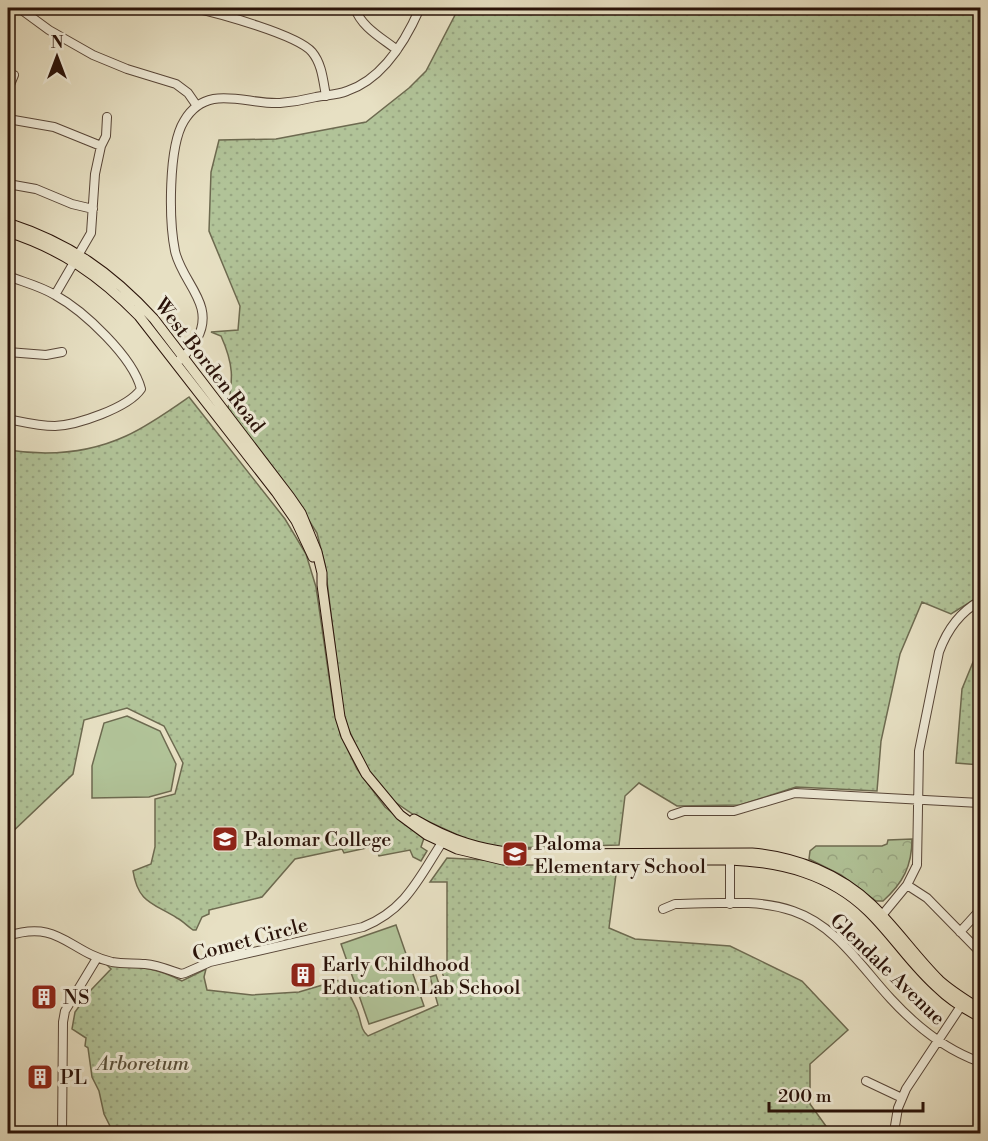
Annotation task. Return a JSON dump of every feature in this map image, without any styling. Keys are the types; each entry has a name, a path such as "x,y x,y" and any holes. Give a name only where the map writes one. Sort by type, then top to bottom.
{"main road":[{"name":"West Borden Road","path":"8,223 41,235 113,279 133,296 180,360 301,513 317,552 322,573 336,699 346,736 366,774 396,808 444,840 484,857 502,860 775,856 808,865 853,889 938,989 963,1003 981,1017"},
{"name":"West Borden Road","path":"8,232 56,252 76,257"},
{"name":"West Borden Road","path":"963,1003 981,1009"}],"street":[{"path":"19,8 49,30 93,56 176,84 188,93 197,106"},
{"path":"194,8 222,11 301,42 316,58 322,70 326,96"},
{"path":"355,8 363,21 397,50"},
{"path":"180,360 202,328 203,314 175,252 171,188 172,171 182,123 197,106 218,98 230,97 280,103 349,91 362,84 392,57 409,34 420,8"},
{"path":"8,103 9,87 14,75"},
{"path":"55,295 91,232 95,174 101,146 106,136 107,117"},
{"path":"8,119 54,127 101,146"},
{"path":"8,184 36,189 72,204 93,209"},
{"path":"8,276 55,295 82,314 110,339 139,380 141,389 137,396 122,404 76,422 55,426 8,419"},
{"path":"8,352 46,355 62,352"},
{"path":"880,918 907,885 917,865 919,855 919,751 939,652 944,638 961,615 981,602"},
{"path":"672,815 684,811 734,811 795,793 981,802"},
{"name":"Comet Circle","path":"8,936 22,931 52,933 97,958 115,963 159,966 181,974 210,962 363,927 381,920 395,910 409,894 444,840"},
{"path":"730,856 730,903"},
{"path":"907,885 927,898 981,952"},
{"name":"Glendale Avenue","path":"663,909 675,904 730,903 761,904 795,911 822,926 846,946 904,1013 939,1040 981,1062"},
{"path":"960,932 981,910"},
{"path":"62,1134 65,1011 97,958"},
{"path":"895,1126 902,1098 963,1003"},
{"path":"866,1081 902,1098"}],"green space":[{"path":"456,8 980,8 980,596 951,614 922,602 900,654 881,741 877,791 796,787 740,805 677,806 639,783 625,796 619,845 507,848 475,843 414,815 392,800 371,776 344,720 325,565 317,533 289,489 228,409 230,364 221,336 211,332 238,330 240,306 209,231 211,172 219,140 276,139 366,122 409,88 426,71 455,15"},
{"path":"189,397 285,519 306,554 316,587 334,711 341,736 357,769 385,807 424,838 421,847 427,851 421,861 413,857 410,850 379,856 376,849 371,847 344,853 342,849 295,859 262,897 209,910 209,914 202,917 196,930 148,901 135,882 133,871 151,864 155,847 155,799 175,794 183,763 164,726 127,708 84,720 73,774 8,836 8,450 38,453 68,452 112,442 158,418"},
{"path":"980,645 980,765 956,763 962,689"},
{"path":"127,716 160,731 176,764 171,791 149,797 92,798 92,766 104,723"},
{"path":"912,839 912,849 905,873 896,888 883,901 876,901 841,875 809,859 810,851 816,846 882,846 887,844 888,840"},
{"name":"Arboretum","path":"447,858 617,867 609,928 635,939 730,946 802,981 848,1030 810,1064 810,1104 831,1133 114,1134 104,1114 99,1091 92,1077 88,1048 85,1046 86,1038 72,1029 75,1012 91,990 111,969 107,965 154,970 182,981 206,969 204,977 207,990 252,995 299,992 343,979 357,1010 362,1028 368,1036 438,1005 430,977 436,975 440,987 446,984 442,972 447,970 447,882 430,882"},
{"path":"396,925 424,1006 369,1024 341,944"}],"place":[{"name":"Palomar College","path":"225,839"},
{"name":"Paloma Elementary School","path":"515,854"},
{"name":"Early Childhood Education Lab School","path":"303,975"},
{"name":"NS","path":"44,997"},
{"name":"PL","path":"40,1077"}]}
